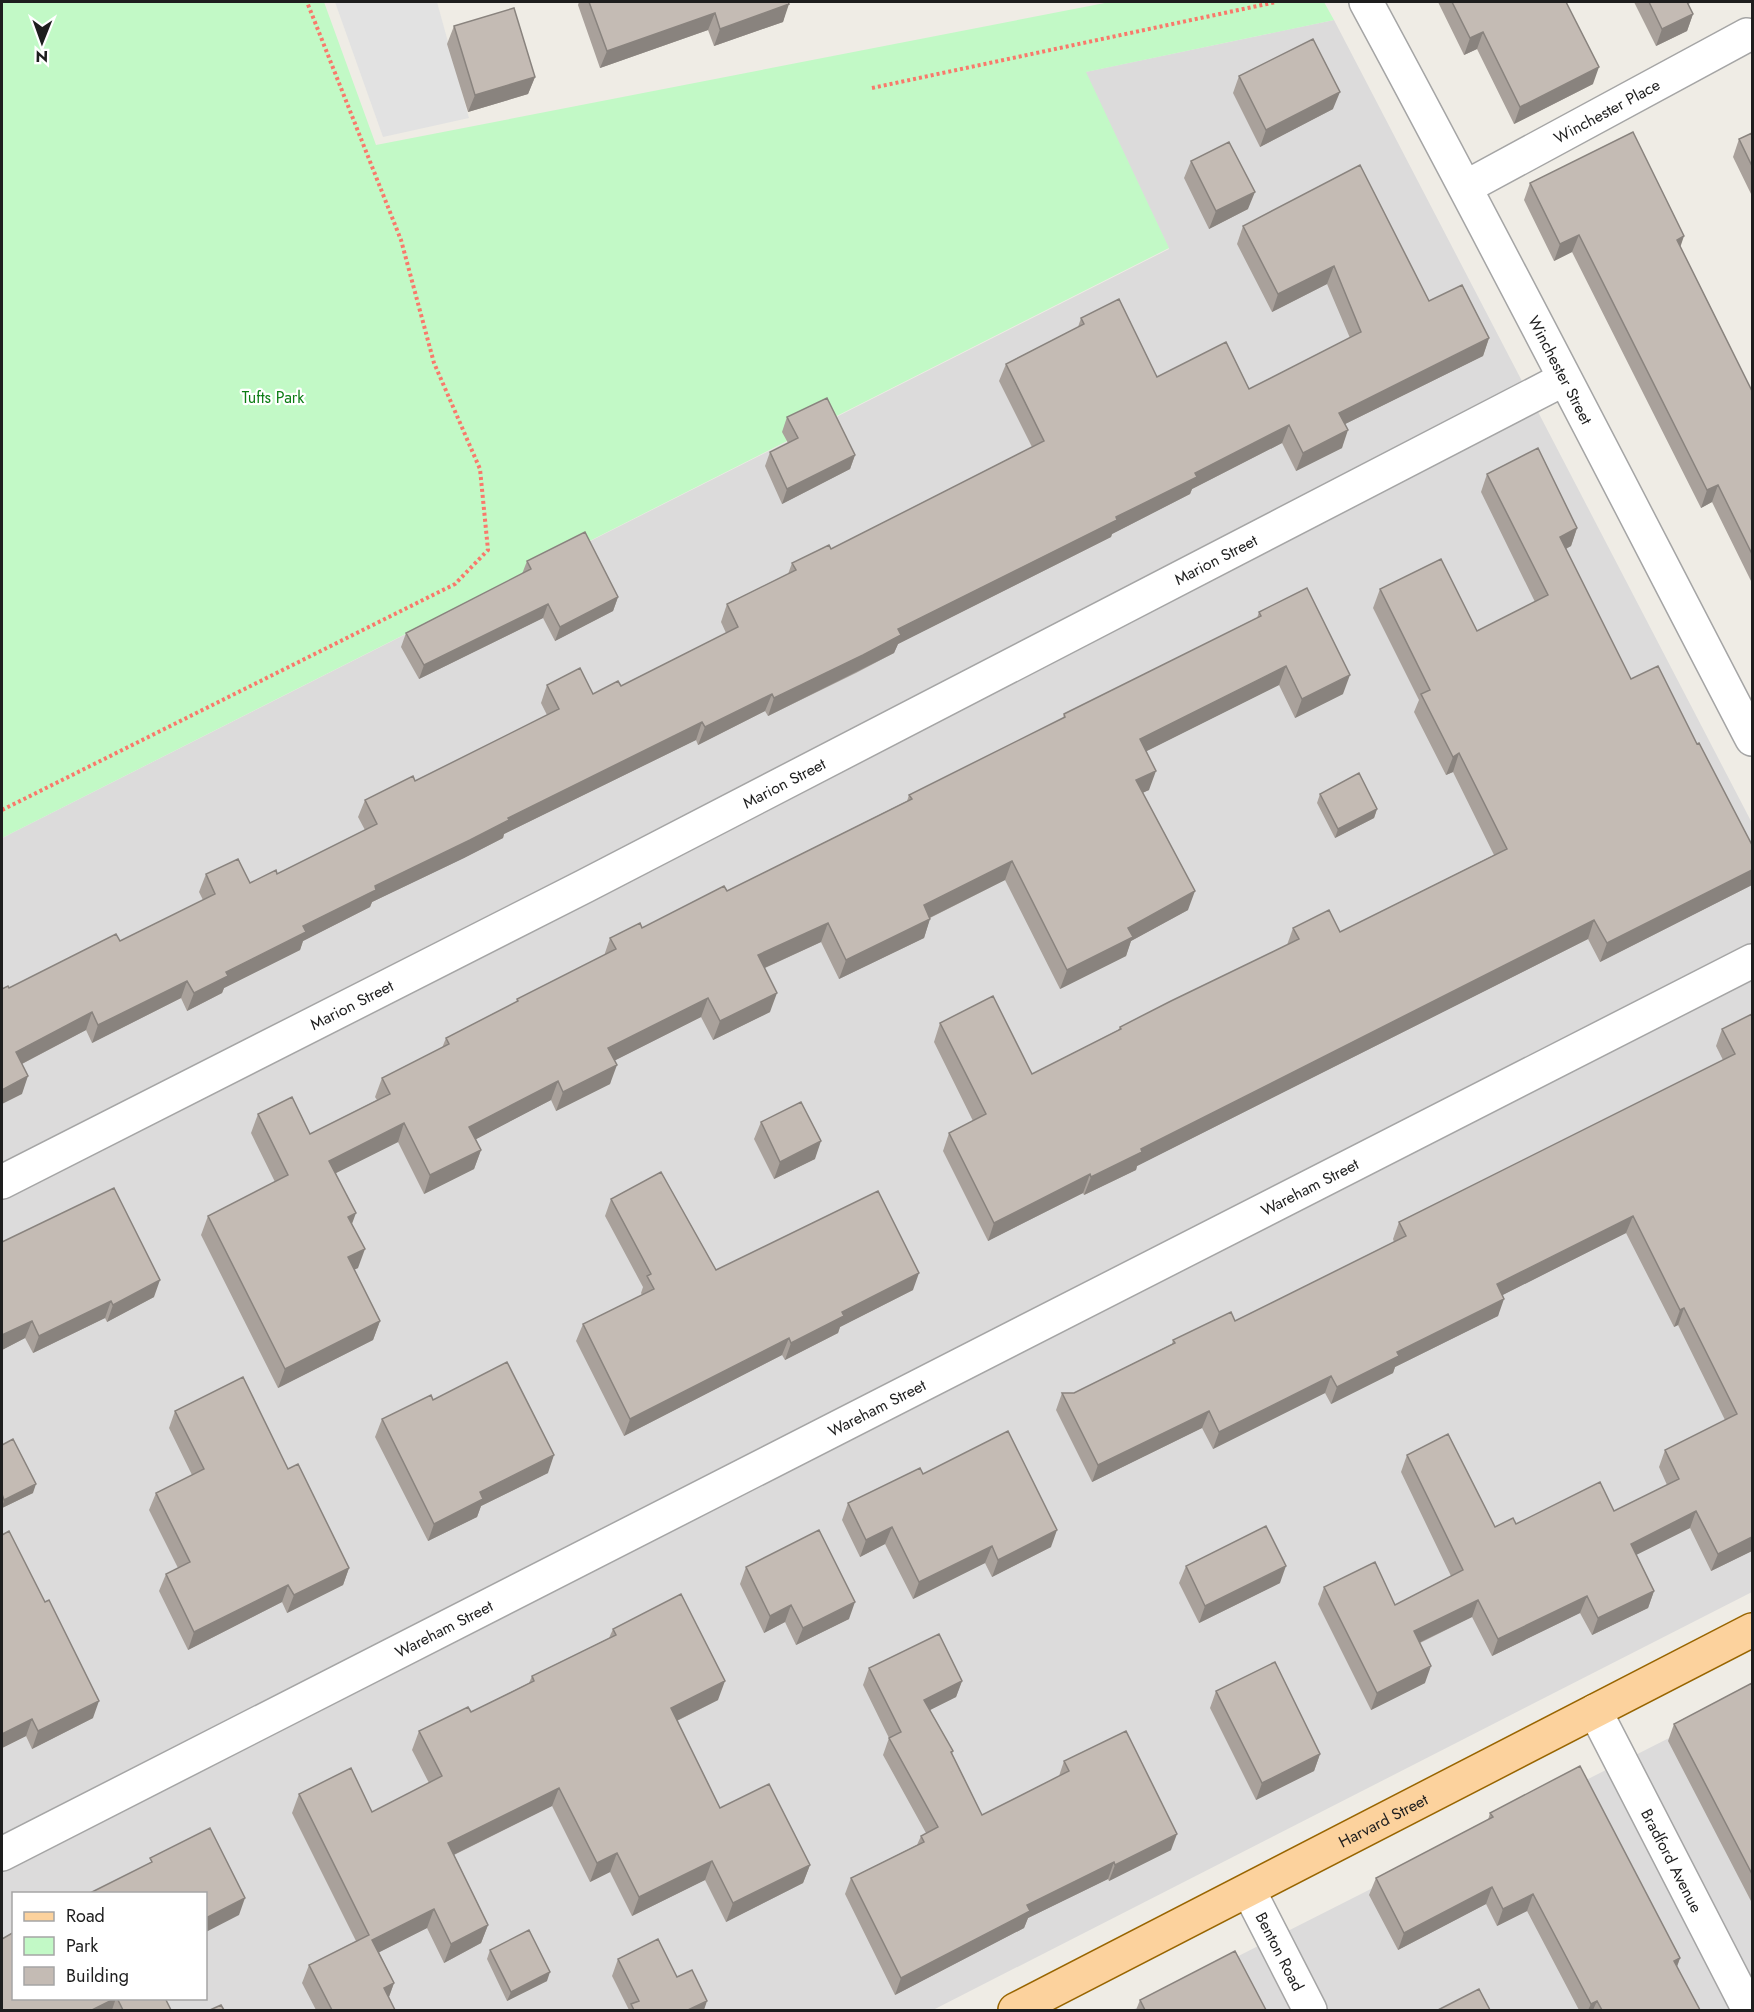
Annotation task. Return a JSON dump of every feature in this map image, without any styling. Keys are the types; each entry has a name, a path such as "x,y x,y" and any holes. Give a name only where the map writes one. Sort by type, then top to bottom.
{"main road":[{"name":"Harvard Street","path":"1015,2010 1752,1630"}],"street":[{"name":"Winchester Street","path":"1366,2 1749,724"},
{"name":"Winchester Place","path":"1466,187 1747,35"},
{"name":"Marion Street","path":"2,1182 574,892 1564,379"},
{"name":"Wareham Street","path":"2,1854 1752,961"},
{"name":"Bradford Avenue","path":"1595,1712 1749,2010"},
{"name":"Benton Road","path":"1249,1891 1310,2010"}],"path":[{"path":"2,810 455,584 488,550 480,470 434,363 401,240 307,2"},
{"path":"872,87 1276,2"}],"shaded area":[{"path":"335,2 437,2 469,118 383,137"},
{"path":"1334,20 1752,823 1752,1592 933,2010 2,2010 2,838 1169,249 1085,72"},
{"path":"1752,1696 1752,2010 1132,2010"}],"green space":[{"name":"Tufts Park","path":"2,2 324,2 376,145 1110,2 1324,2 1334,20 1086,72 1169,248 2,838"}],"building":[{"path":"589,2 788,2 789,4 720,29 715,13 607,51"},
{"path":"1452,2 1566,2 1599,67 1520,107 1483,32 1470,38"},
{"path":"1649,2 1687,2 1693,14 1662,29"},
{"path":"514,8 535,77 475,95 454,26"},
{"path":"1313,39 1340,92 1266,130 1239,76"},
{"path":"1633,132 1684,236 1677,240 1752,391 1752,554 1718,485 1707,490 1579,235 1560,244 1530,183"},
{"path":"1752,133 1752,166 1739,139"},
{"path":"1229,142 1255,192 1216,211 1191,161"},
{"path":"1360,165 1429,301 1462,285 1489,338 1339,413 1348,430 1303,453 1289,425 1195,473 1197,477 1116,517 1117,520 898,629 901,635 863,655 774,698 772,694 705,727 702,722 375,886 376,890 303,926 306,932 226,972 228,976 194,993 187,981 98,1025 92,1012 16,1052 28,1076 2,1090 2,989 8,986 9,988 116,934 120,941 215,894 206,874 238,859 250,883 276,870 277,874 377,824 365,800 413,776 415,781 559,709 547,685 580,668 593,694 618,681 621,686 738,627 727,604 796,570 792,563 829,545 831,549 1044,441 1006,364 1084,324 1081,318 1119,299 1157,377 1226,342 1249,389 1361,332 1334,266 1278,294 1243,226"},
{"path":"827,398 855,455 787,489 770,452 798,438 787,417"},
{"path":"1538,448 1577,528 1560,537 1631,679 1658,666 1752,845 1752,870 1607,943 1594,920 1141,1149 1142,1152 1091,1177 1090,1174 994,1223 949,1133 986,1114 940,1023 993,996 1032,1074 1171,1001 1299,939 1293,928 1329,910 1340,932 1507,849 1459,753 1453,757 1421,694 1430,690 1380,589 1441,559 1477,631 1548,595 1487,474"},
{"path":"585,532 618,597 560,627 548,604 424,665 406,633 531,569 527,561"},
{"path":"1307,588 1350,675 1302,699 1286,666 1140,739 1156,771 1136,780 1195,891 1128,928 1133,937 1067,970 1012,861 924,905 930,919 846,960 828,923 758,955 777,993 720,1021 708,998 608,1048 617,1065 563,1092 558,1081 469,1127 481,1150 430,1175 404,1123 329,1161 356,1213 348,1217 365,1249 348,1257 380,1321 285,1369 208,1216 288,1175 258,1114 292,1097 310,1134 390,1094 382,1078 449,1044 446,1038 616,949 610,938 640,923 642,928 724,886 727,891 912,799 909,795 1065,717 1064,714 1261,616 1259,612"},
{"path":"1359,773 1377,809 1338,829 1320,794"},
{"path":"1752,1014 1752,1537 1718,1554 1696,1511 1631,1544 1654,1591 1598,1618 1587,1596 1498,1639 1478,1600 1414,1631 1431,1666 1377,1693 1324,1587 1375,1562 1395,1605 1463,1570 1407,1455 1448,1434 1495,1527 1513,1518 1516,1524 1600,1482 1614,1511 1679,1479 1665,1450 1737,1414 1684,1308 1680,1310 1633,1216 1497,1284 1504,1299 1397,1352 1399,1356 1337,1387 1331,1376 1219,1432 1209,1411 1098,1465 1062,1393 1074,1393 1175,1343 1173,1340 1231,1312 1235,1321 1406,1236 1399,1222 1735,1054 1722,1029"},
{"path":"801,1102 821,1141 780,1162 761,1122"},
{"path":"661,1172 716,1270 878,1191 919,1273 842,1312 844,1316 791,1343 789,1338 630,1419 583,1324 654,1289 647,1276 651,1274 611,1199"},
{"path":"114,1188 160,1280 113,1305 111,1301 39,1336 32,1321 2,1335 2,1242"},
{"path":"507,1362 554,1455 480,1492 483,1499 434,1524 382,1419 431,1395 433,1400"},
{"path":"243,1377 288,1469 298,1464 349,1568 294,1595 288,1585 194,1632 166,1574 190,1562 156,1493 204,1469 175,1411"},
{"path":"1008,1431 1057,1530 998,1560 992,1546 919,1582 892,1527 866,1540 848,1503 920,1468 923,1474"},
{"path":"13,1439 36,1484 4,1500 2,1445"},
{"path":"1266,1526 1286,1566 1205,1606 1186,1566"},
{"path":"819,1530 855,1602 803,1628 791,1605 770,1616 746,1567"},
{"path":"9,1531 45,1602 49,1600 99,1701 38,1731 32,1719 2,1734 2,1535"},
{"path":"681,1594 725,1681 671,1708 720,1808 769,1784 810,1865 733,1903 712,1861 639,1897 617,1853 597,1863 559,1788 448,1843 488,1925 451,1944 434,1909 372,1940 394,1983 384,1988 395,2010 332,2010 309,1965 369,1935 299,1794 351,1768 372,1812 442,1776 419,1731 468,1707 471,1712 534,1681 532,1676 616,1635 613,1629"},
{"path":"939,1634 962,1681 924,1700 953,1751 951,1752 982,1815 1069,1771 1064,1761 1126,1731 1177,1834 1027,1905 1030,1911 901,1978 851,1878 924,1842 921,1836 938,1827 889,1738 901,1732 869,1668"},
{"path":"1275,1662 1320,1754 1262,1783 1216,1691"},
{"path":"1752,1683 1752,1874 1674,1724"},
{"path":"1580,1766 1680,1958 1674,1961 1700,2010 1602,2010 1597,2001 1591,2004 1533,1894 1503,1909 1492,1887 1404,1933 1376,1878 1493,1817 1490,1813"},
{"path":"210,1828 245,1898 207,1917 207,1892 92,1892 152,1862 150,1858"},
{"path":"529,1930 550,1972 511,1992 490,1950"},
{"path":"12,1933 12,2000 112,2000 92,2010 2,2010 2,1939"},
{"path":"658,1939 677,1977 692,1970 707,2001 688,2010 634,2010 631,2004 639,2001 618,1959"},
{"path":"1235,1951 1266,2010 1145,2010 1140,2000"},
{"path":"1479,1989 1490,2010 1438,2010"},
{"path":"118,2000 166,2000 171,2010 123,2010"},
{"path":"221,2005 224,2010 210,2010"}]}
